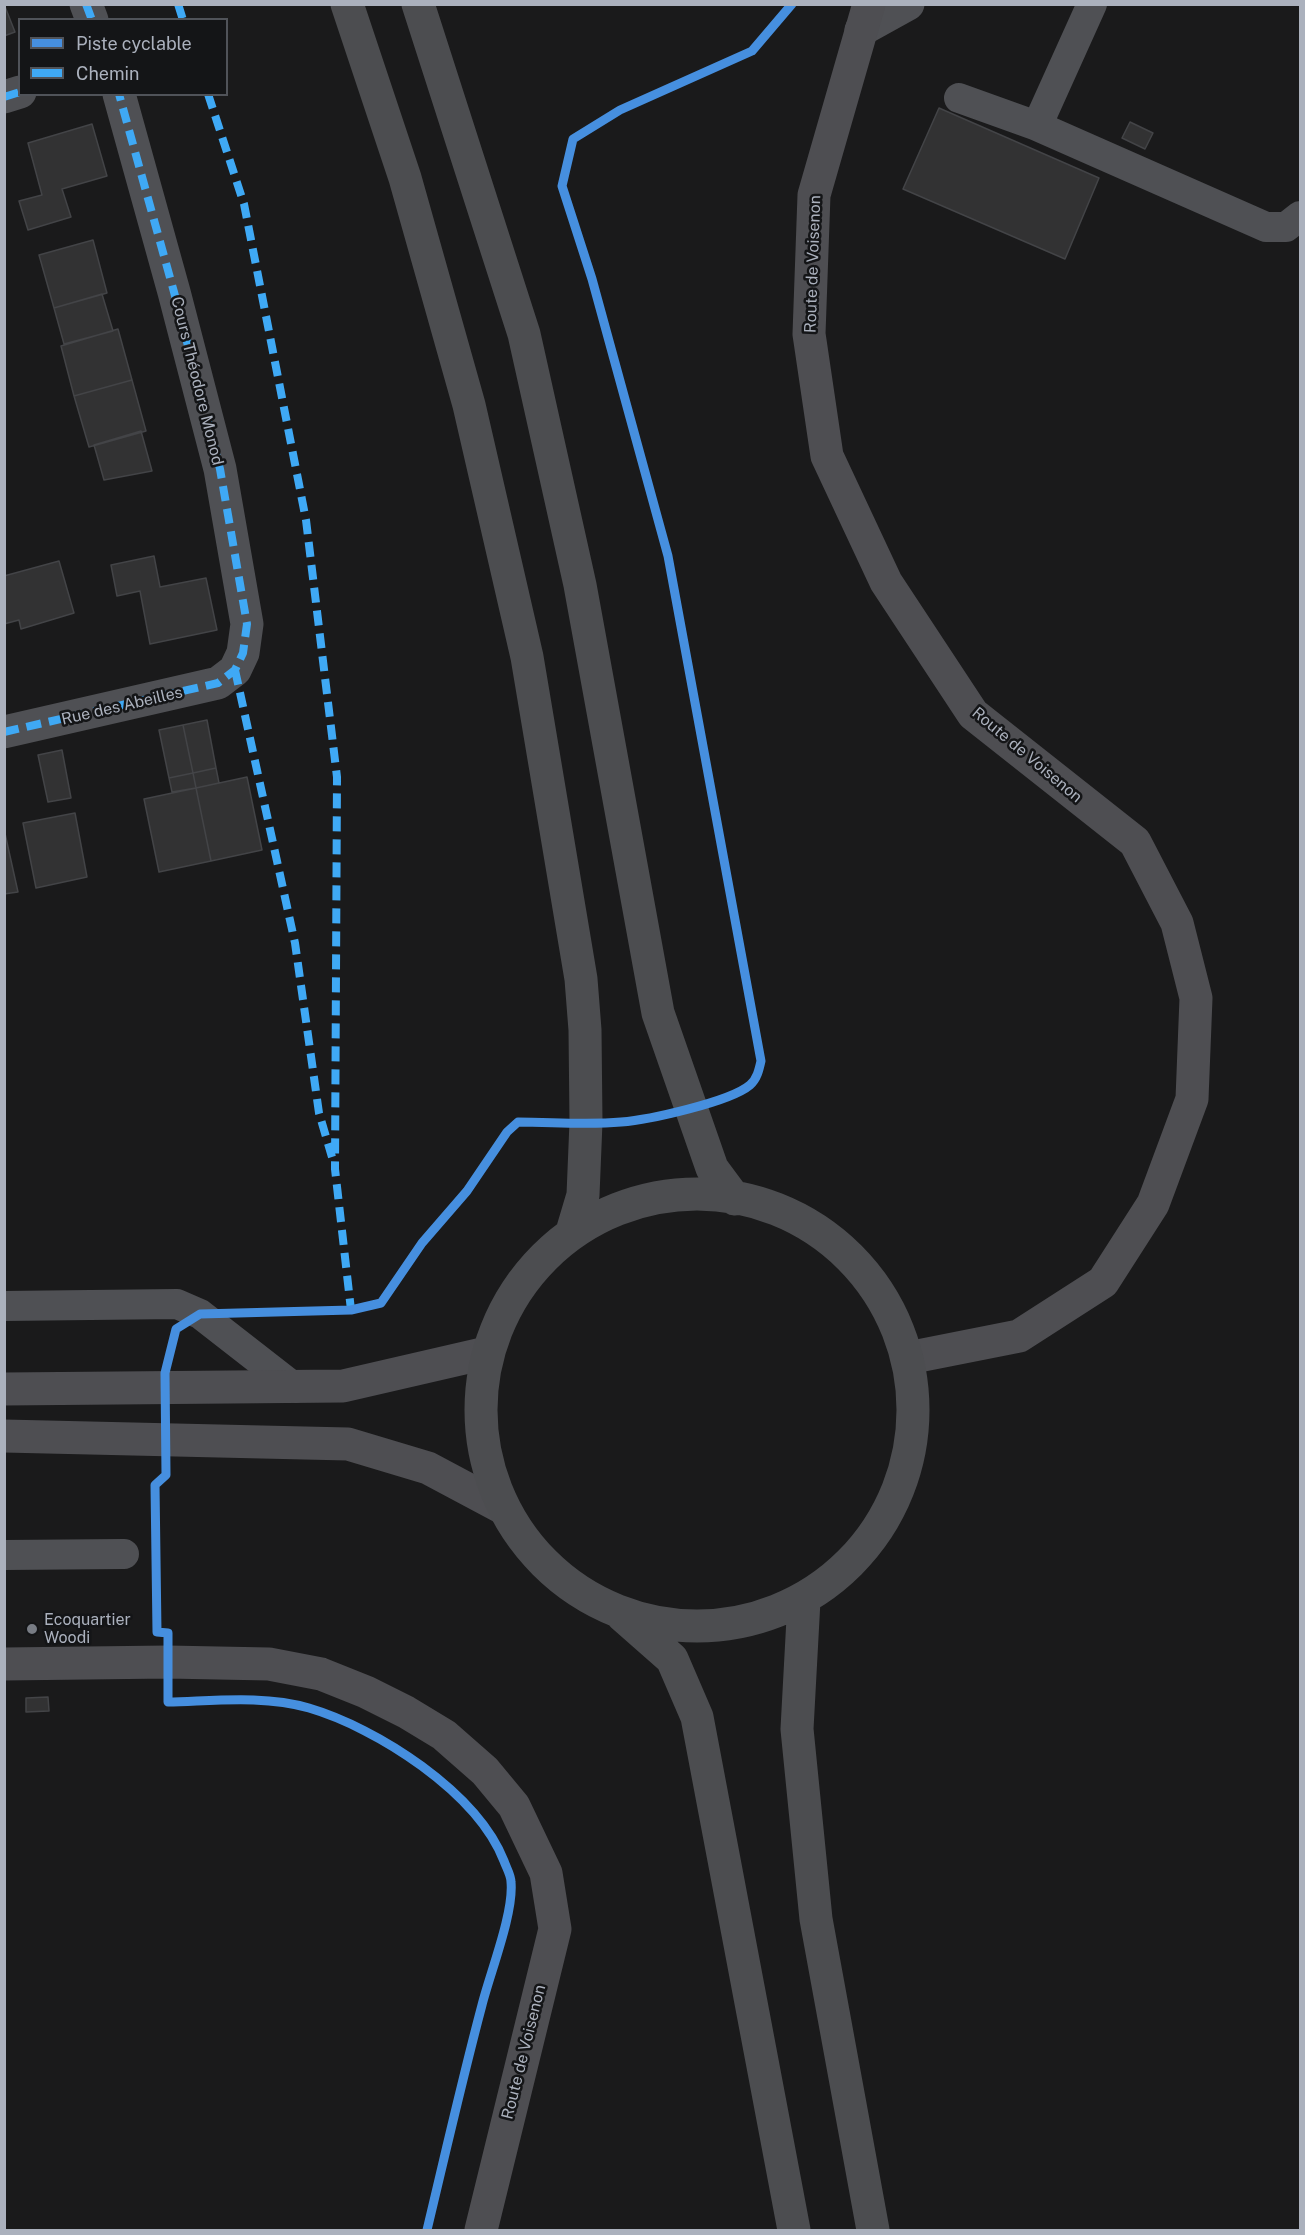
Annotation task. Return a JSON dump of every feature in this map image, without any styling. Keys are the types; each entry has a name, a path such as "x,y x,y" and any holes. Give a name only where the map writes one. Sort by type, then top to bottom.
{"main road":[{"path":"347,4 405,178 469,405 527,657 581,979 585,1053 583,1195 572,1232"},
{"path":"418,4 524,334 580,585 658,1012 712,1168 735,1199"},
{"path":"621,1613 682,1627 745,1622 804,1600 859,1555 897,1496 914,1427 908,1358 883,1298 841,1248 787,1212 735,1199 657,1196 612,1212 572,1232 547,1252 509,1298 486,1353 480,1432 503,1508 552,1572 621,1613 672,1659 697,1717 794,2230"},
{"path":"804,1600 797,1729 816,1919 873,2230"}],"street":[{"path":"865,17 909,4"},
{"name":"Route de Voisenon","path":"865,17 814,195 809,334 827,456 886,582 973,714 1135,842 1177,922 1196,998 1192,1099 1153,1204 1102,1282 1019,1336 908,1358"},
{"name":"Cours Théodore Monod","path":"120,96 220,469 247,624 243,653 235,669"},
{"name":"Rue des Abeilles","path":"4,732 189,690 218,682 235,669"},
{"path":"4,1389 344,1386 486,1353"},
{"path":"4,1436 348,1444 428,1468 503,1508"},
{"name":"Route de Voisenon","path":"4,1664 168,1662 268,1664 321,1674 366,1692 406,1712 444,1735 485,1771 514,1806 546,1873 555,1929 481,2230"}],"lane":[{"path":"1037,126 1092,4"},
{"path":"958,98 1037,126 1266,227 1286,227 1300,216"},
{"path":"4,1306 177,1304 200,1314 295,1388"},
{"path":"4,1555 124,1554"}],"building":[{"path":"4,4 15,32 4,36"},
{"path":"939,108 1099,178 1065,259 903,189"},
{"path":"1130,122 1153,133 1145,149 1122,138"},
{"path":"92,124 107,176 62,189 71,217 28,230 19,201 42,195 28,143"},
{"path":"93,240 107,293 54,308 39,255"},
{"path":"102,294 113,331 64,344 54,308"},
{"path":"118,329 132,380 74,396 61,346"},
{"path":"132,380 146,431 89,447 74,396"},
{"path":"141,431 152,471 104,480 94,445"},
{"path":"154,556 160,587 206,578 217,630 150,644 140,591 117,596 111,565"},
{"path":"59,561 74,613 21,629 19,620 4,624 4,576"},
{"path":"207,720 216,768 193,773 183,725"},
{"path":"183,725 193,773 169,778 159,730"},
{"path":"62,750 71,798 48,802 38,755"},
{"path":"216,768 219,783 196,788 193,773"},
{"path":"193,773 196,788 172,792 169,778"},
{"path":"247,777 262,850 211,861 196,788"},
{"path":"196,788 211,861 159,872 144,799"},
{"path":"75,813 87,877 36,888 23,823"},
{"path":"4,829 18,892 4,894"},
{"path":"48,1697 49,1711 26,1712 26,1698"}],"marked path":[{"path":"86,4 91,18"},
{"path":"178,4 182,18"},
{"path":"4,97 18,93"},
{"path":"4,732 218,683 235,670 243,653 247,624 220,469 120,96"},
{"path":"209,96 244,204 306,520 337,777 335,1169 351,1310"},
{"path":"235,670 295,943 319,1113 332,1157"}],"cycle path":[{"path":"427,2230 475,2033 509,1910 510,1877 491,1835 472,1811 422,1766 364,1731 336,1717 309,1708 274,1701 168,1702 168,1633 157,1632 155,1485 166,1475 165,1373 176,1329 200,1314 351,1310 381,1303 422,1243 467,1191 507,1132 518,1122 608,1123 650,1118 725,1098 750,1085 756,1077 761,1061 668,556 592,279 562,186 573,139 620,110 752,51 792,4"}],"place":[{"name":"Ecoquartier Woodi","path":"32,1629"}]}
